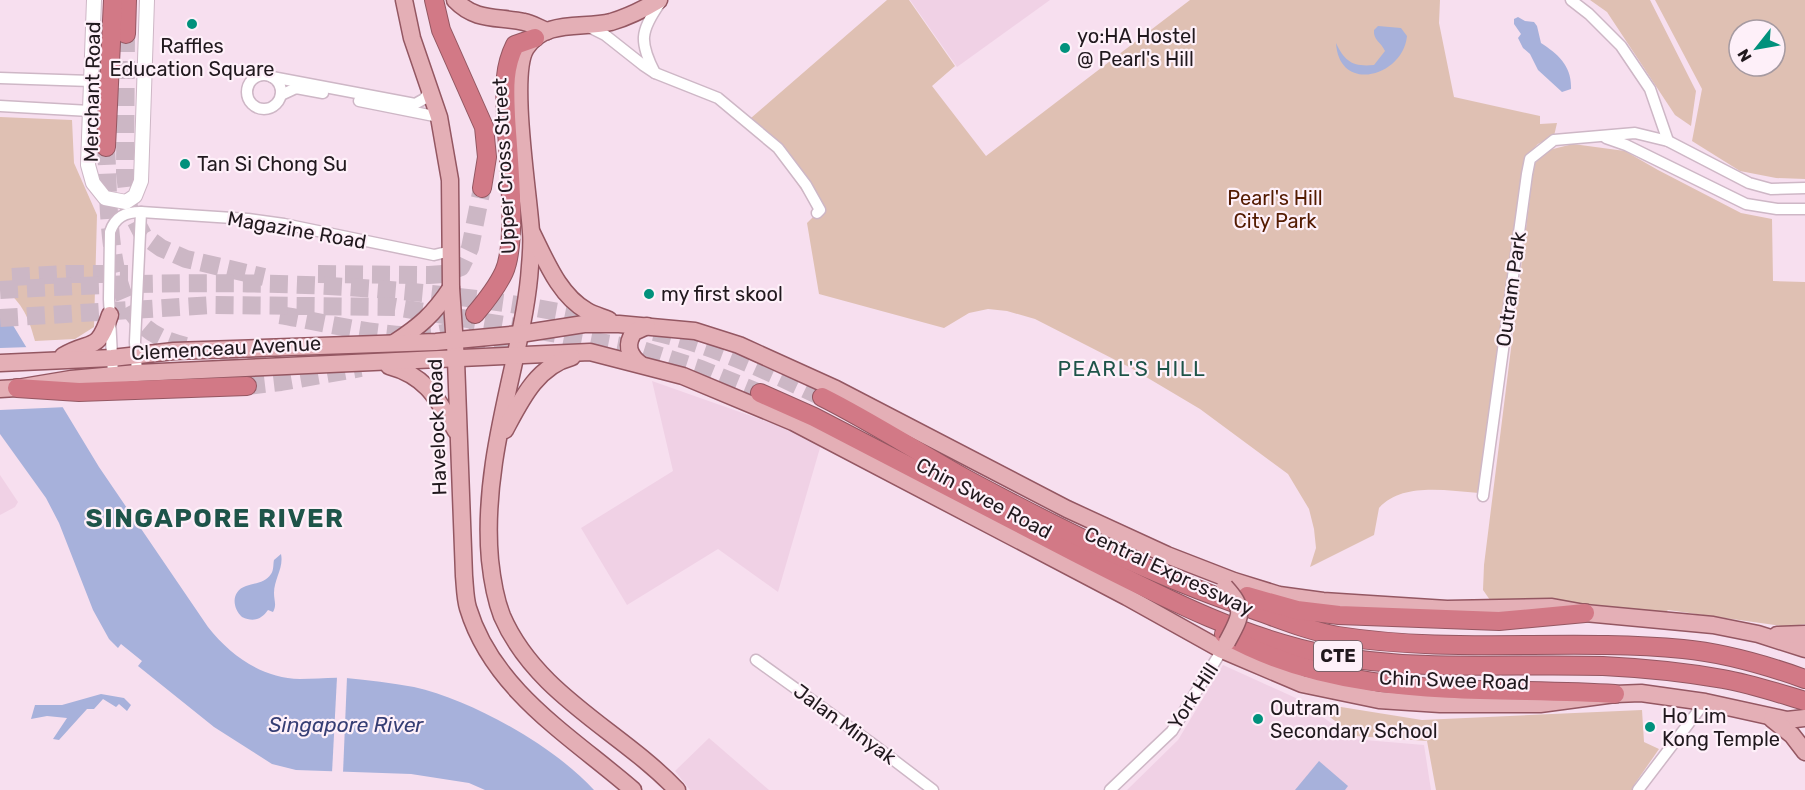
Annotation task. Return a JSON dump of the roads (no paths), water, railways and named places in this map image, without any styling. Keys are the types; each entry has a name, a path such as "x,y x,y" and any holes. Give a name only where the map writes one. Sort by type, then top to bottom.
{"highway":[{"path":"106,147 113,0"},
{"path":"126,34 127,0"},
{"path":"434,0 441,30 484,127 487,157 482,188"},
{"path":"475,314 504,272 510,251 504,82 507,60 515,45 541,34"},
{"path":"8,388 75,385 247,386"},
{"name":"Central Expressway","path":"760,393 814,417 1161,596 1244,632 1288,646 1331,656 1376,661 1439,665 1605,666 1682,672 1726,679 1805,700"},
{"name":"Central Expressway","path":"822,397 849,410 967,479 1162,575 1196,590 1335,636 1440,645 1608,645 1685,649 1732,657 1805,679"},
{"path":"1162,575 1173,574 1298,610 1339,615 1499,621 1585,613"},
{"path":"1161,596 1187,614 1260,653 1284,662 1357,680 1397,685 1615,694"}],"main road":[{"name":"Havelock Road","path":"404,0 412,38 439,117 450,180 451,288 467,606 487,651 508,680 565,737 633,790"},
{"path":"455,0 462,8 478,15 524,22 541,34 562,27 610,22 661,0"},
{"name":"Upper Cross Street","path":"516,355 528,289 531,232 524,169 519,76 522,54 541,34"},
{"path":"531,232 560,286 573,301 588,312 619,324"},
{"path":"393,344 428,319 451,288"},
{"path":"63,358 101,338 110,315"},
{"name":"Chin Swee Road","path":"454,340 520,334 584,324 647,326 705,334 780,362 1067,509 1188,565 1279,595 1323,601 1447,609 1552,607 1585,613 1713,626 1758,634"},
{"path":"640,364 630,353 628,345 634,332 647,326"},
{"name":"Clemenceau Avenue","path":"75,385 136,355 174,351 454,340"},
{"path":"496,447 519,405 542,373 560,360 590,352"},
{"name":"Chin Swee Road","path":"456,360 590,352 683,376 793,422 1222,646 1302,684 1379,700 1440,704 1540,704 1615,694 1641,693 1705,702 1770,718"},
{"path":"516,355 496,447 489,517 492,580 503,618 529,658 557,690 640,755 677,790"},
{"name":"Clemenceau Avenue","path":"0,363 63,358 137,374 456,360"},
{"path":"374,363 398,369 424,383 439,402 457,433"},
{"path":"1188,565 1225,587 1239,604 1239,615 1222,646"},
{"path":"1758,634 1791,636 1805,634"},
{"path":"1758,634 1805,649"},
{"path":"1770,718 1787,720 1805,718"},
{"path":"1770,718 1792,735 1805,752"}],"street":[{"name":"Merchant Road","path":"94,0 88,165 93,183 105,198 126,202 135,196 141,180 147,0"},
{"path":"655,73 644,51 643,40 647,23 661,0"},
{"path":"1571,0 1590,14 1621,46 1650,89 1668,141"},
{"path":"586,26 605,35 655,73 718,98 778,148 806,185 820,210 817,213"},
{"path":"272,76 279,84 281,95 277,103 268,108 255,105 249,98 248,89 252,80 260,75 272,76 415,104 424,99 430,90"},
{"path":"0,78 90,81"},
{"path":"281,95 296,88 439,117"},
{"path":"0,106 90,111"},
{"name":"Outram Park","path":"1483,496 1530,159 1541,148 1554,140 1635,133 1668,141 1749,183 1772,189 1805,188"},
{"name":"Outram Park","path":"1600,136 1626,145 1746,204 1777,209 1805,209"},
{"path":"113,367 109,299 110,232 118,217 141,212 135,342 137,374"},
{"name":"Magazine Road","path":"141,212 248,219 284,224 434,255 451,250"},
{"name":"York Hill","path":"1110,790 1172,731 1222,646"},
{"name":"Jalan Minyak","path":"756,660 933,790"},
{"path":"1638,790 1705,702"}],"water":[{"path":"1518,17 1534,22 1541,43 1563,61 1571,81 1571,89 1562,92 1538,70 1518,38 1521,34 1514,24 1514,19"},
{"path":"1378,26 1401,28 1407,36 1403,50 1395,62 1384,70 1371,74 1359,74 1348,69 1340,59 1336,43 1350,62 1374,65 1385,51 1375,36 1374,30"},
{"name":"Singapore River","path":"0,311 11,322 99,467 208,627 237,656 260,670 286,678 346,678 389,683 437,693 461,702 535,742 577,773 594,790 485,790 469,783 411,774 296,770 272,764 214,727 138,666 142,661 121,644 118,648 109,639 93,610 59,523 46,498 0,434"},
{"path":"281,554 281,564 274,588 273,612 268,610 256,619 242,617 235,605 238,592 241,588 269,577 273,571 274,560"},
{"path":"101,694 124,698 131,705 127,711 119,704 116,707 103,699 94,709 87,709 59,740 53,739 67,718 47,716 31,719 35,705 62,705"},
{"path":"1319,761 1348,786 1345,790 1295,790"}],"tunnel":[{"path":"126,34 125,173 129,208 143,235 161,248 186,259 264,277"},
{"path":"106,147 114,261 127,303 137,319 156,335 194,348"},
{"path":"318,274 429,275 443,274 461,267 470,248 482,188"},
{"path":"12,277 128,274"},
{"path":"0,290 151,284 303,285 454,296 603,321"},
{"path":"0,318 213,305 395,307 642,350 701,369 760,393"},
{"path":"280,315 365,331 410,335 447,332 467,321"},
{"path":"654,332 719,351 822,397"},
{"path":"440,351 524,348"},
{"path":"221,353 280,363"},
{"path":"247,386 361,368"}],"place":[{"name":"Raffles Education Square","path":"192,24"},
{"name":"yo:HA Hostel @ Pearl's Hill","path":"1065,48"},
{"name":"Tan Si Chong Su","path":"185,164"},
{"name":"my first skool","path":"649,294"},
{"name":"Outram Secondary School","path":"1258,719"},
{"name":"Ho Lim Kong Temple","path":"1650,727"}],"district":[{"name":"PEARL'S HILL","path":"1132,369"},
{"name":"SINGAPORE RIVER","path":"215,518"}],"park label":[{"name":"Pearl's Hill City Park","path":"1275,210"}]}
